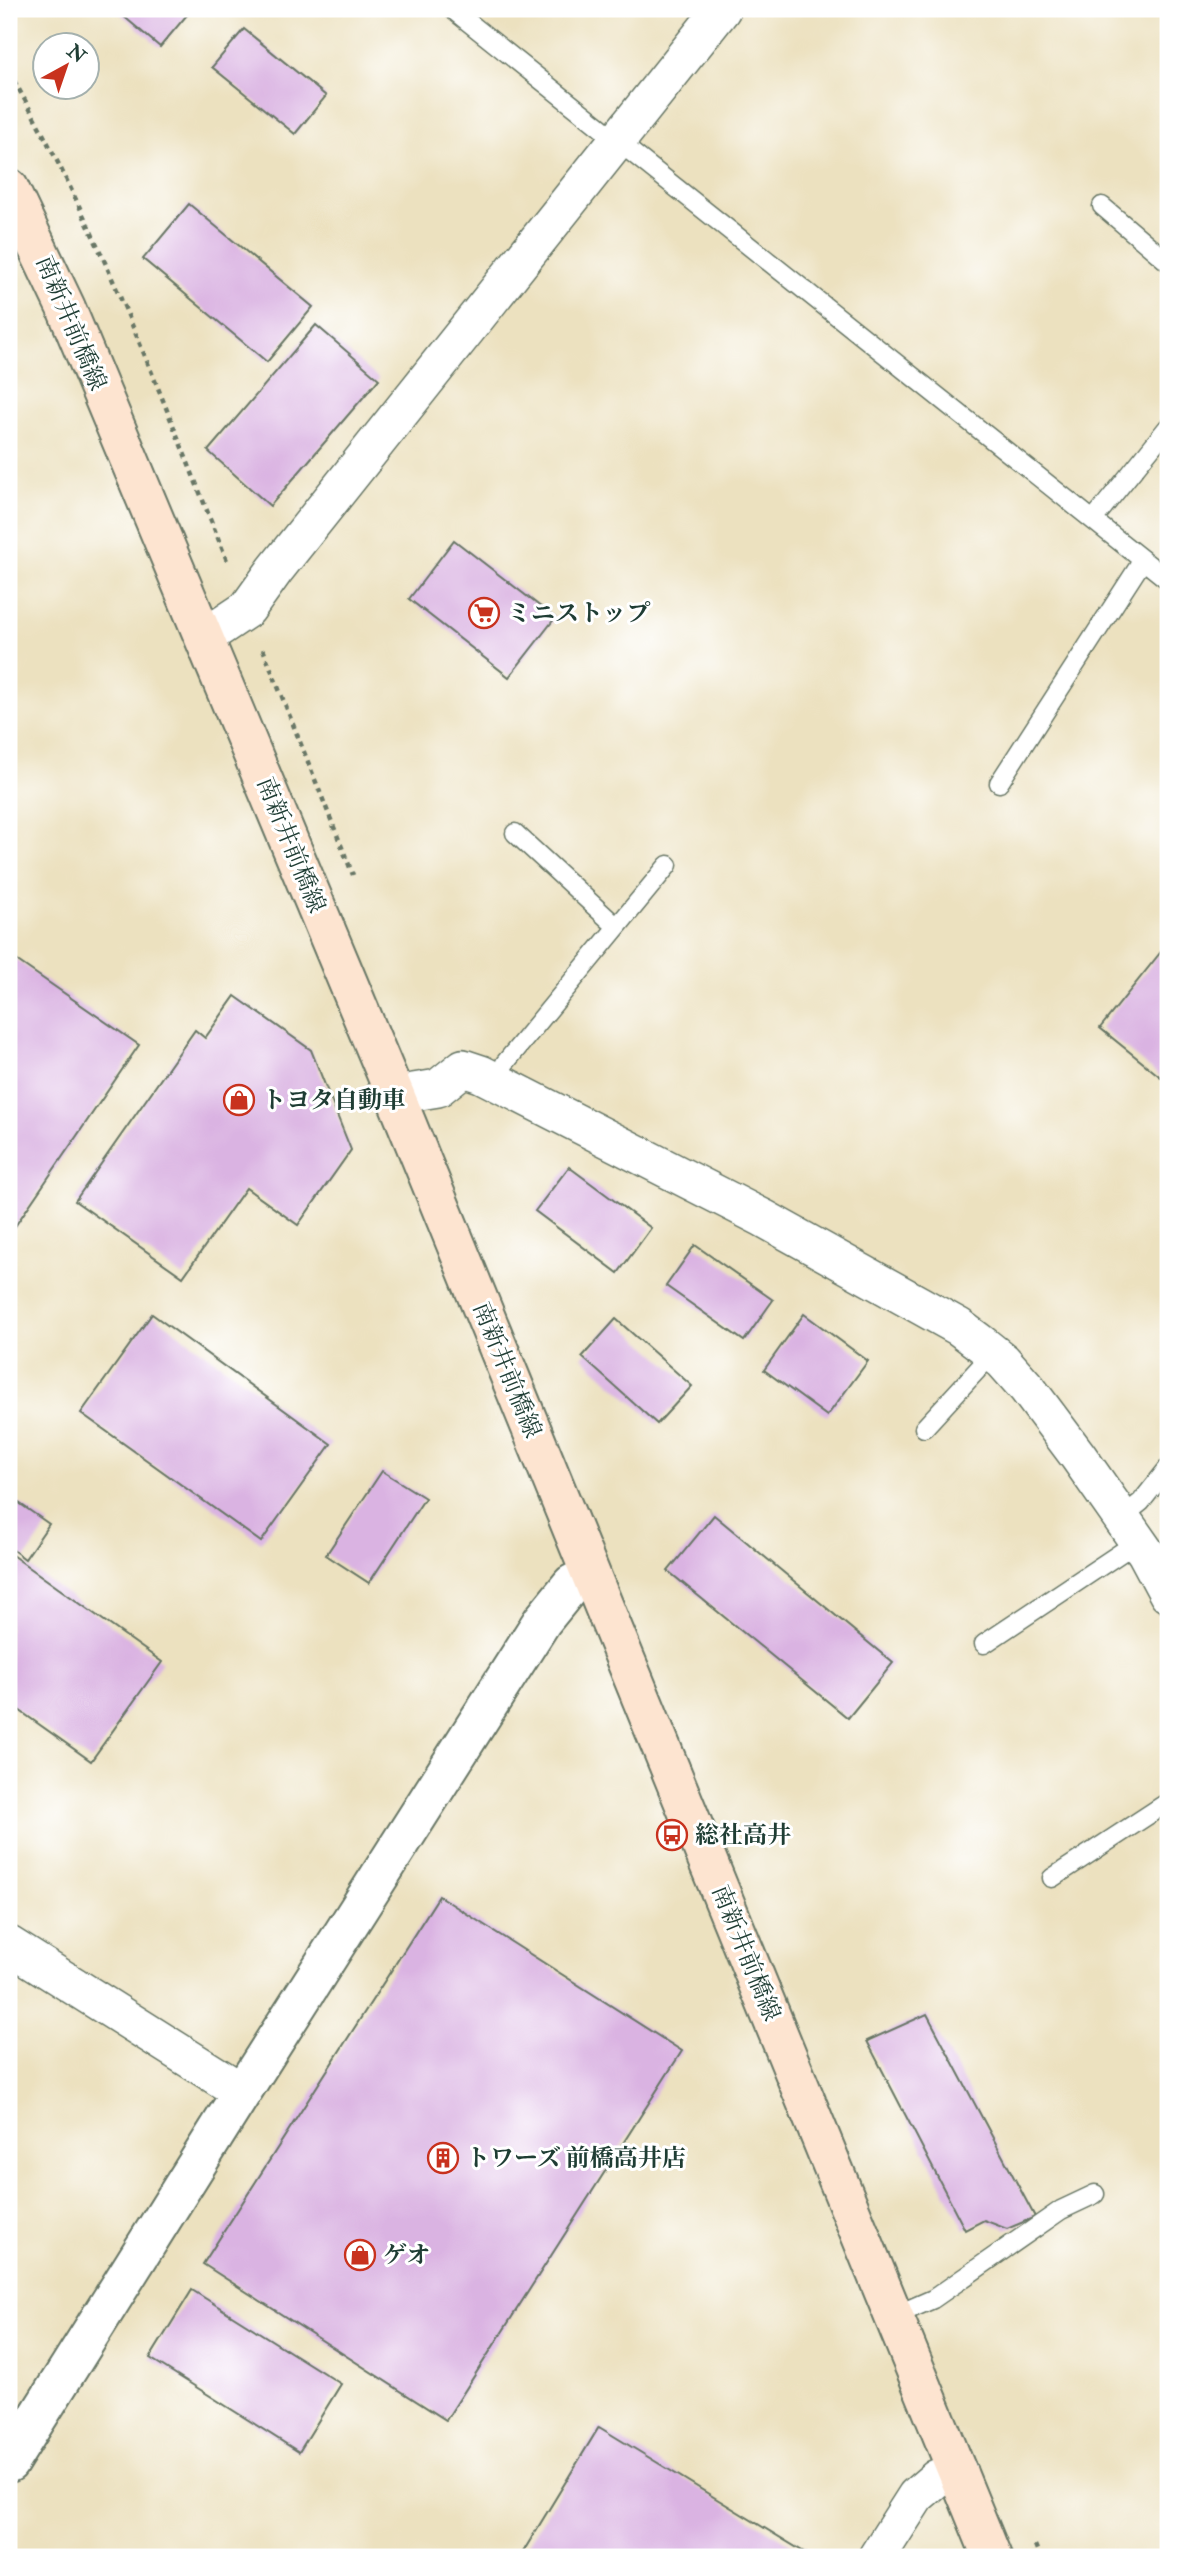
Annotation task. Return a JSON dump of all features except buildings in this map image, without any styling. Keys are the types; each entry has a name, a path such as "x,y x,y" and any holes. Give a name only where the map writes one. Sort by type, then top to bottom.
{"main road":[{"name":"南新井前橋線","path":"9,188 55,285 205,637 992,2557"}],"street":[{"path":"205,637 247,609 275,570 722,9"},
{"path":"395,1095 438,1088 463,1068 496,1082 763,1218 959,1327 993,1353 1027,1388 1129,1530 1168,1593"},
{"path":"9,2463 542,1621 572,1584 590,1575"},
{"path":"9,1945 242,2092"},
{"path":"877,2557 915,2496 937,2478 958,2471"}],"lane":[{"path":"452,9 1168,580"},
{"path":"1102,206 1168,262"},
{"path":"1093,520 1168,426"},
{"path":"999,783 1143,560"},
{"path":"515,833 617,927"},
{"path":"496,1082 505,1063 668,865"},
{"path":"924,1428 993,1353"},
{"path":"984,1644 1129,1530 1141,1502 1168,1468"},
{"path":"1052,1878 1168,1802"},
{"path":"894,2316 933,2299 1061,2210 1095,2194"}],"place":[{"name":"ミニストップ","path":"484,613"},
{"name":"トヨタ自動車","path":"239,1100"},
{"name":"総社高井","path":"672,1835"},
{"name":"トワーズ 前橋高井店","path":"443,2158"},
{"name":"ゲオ","path":"360,2255"}]}
